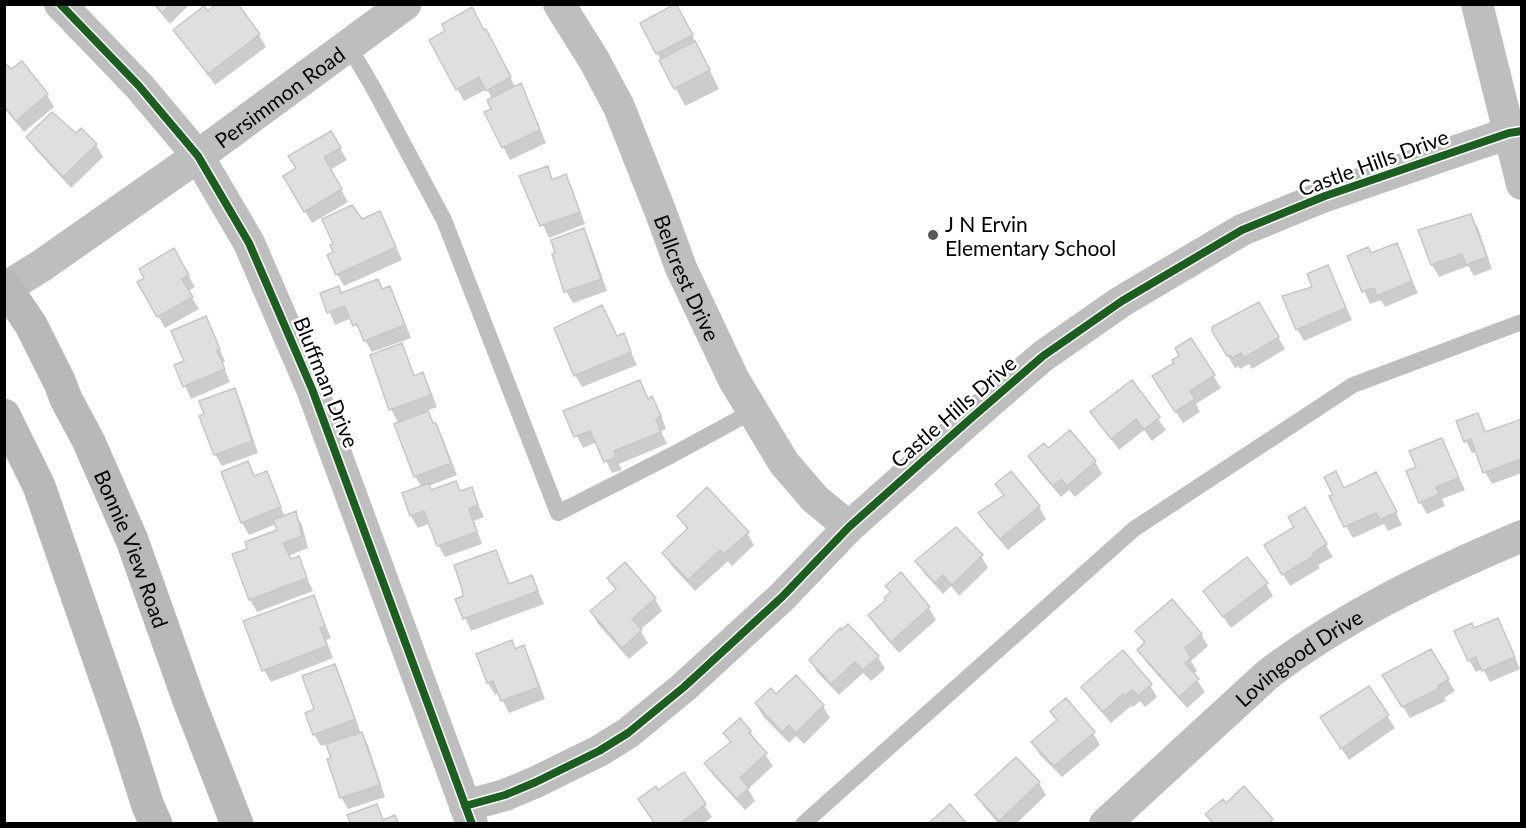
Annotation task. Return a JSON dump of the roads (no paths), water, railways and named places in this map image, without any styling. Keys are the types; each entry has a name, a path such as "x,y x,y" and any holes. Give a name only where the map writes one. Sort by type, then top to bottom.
{"main road":[{"name":"Bonnie View Road","path":"5,287 31,325 88,440 127,529 188,698 237,824"},
{"path":"4,415 39,486 125,734 147,806 156,824"}],"street":[{"name":"Bluffman Drive","path":"60,4 139,86 198,156 249,243 308,379 468,815"},
{"name":"Persimmon Road","path":"5,287 41,266 198,156 405,4"},
{"name":"Bellcrest Drive","path":"559,4 594,60 619,107 681,268 734,380 784,463 815,498 849,527"},
{"path":"1477,4 1515,132 1521,184"},
{"name":"Castle Hills Drive","path":"468,815 599,751 628,733 684,687 782,597 849,527 1043,356 1122,301 1242,230 1325,196 1515,132"},
{"name":"Lovingood Drive","path":"1105,824 1267,675 1295,654 1374,606 1481,553 1521,536"}],"lane":[{"path":"348,45 444,220 558,513 753,411"},
{"path":"803,824 1134,529 1353,385 1521,322"}],"place":[{"name":"J N Ervin Elementary School","path":"933,235"}]}
